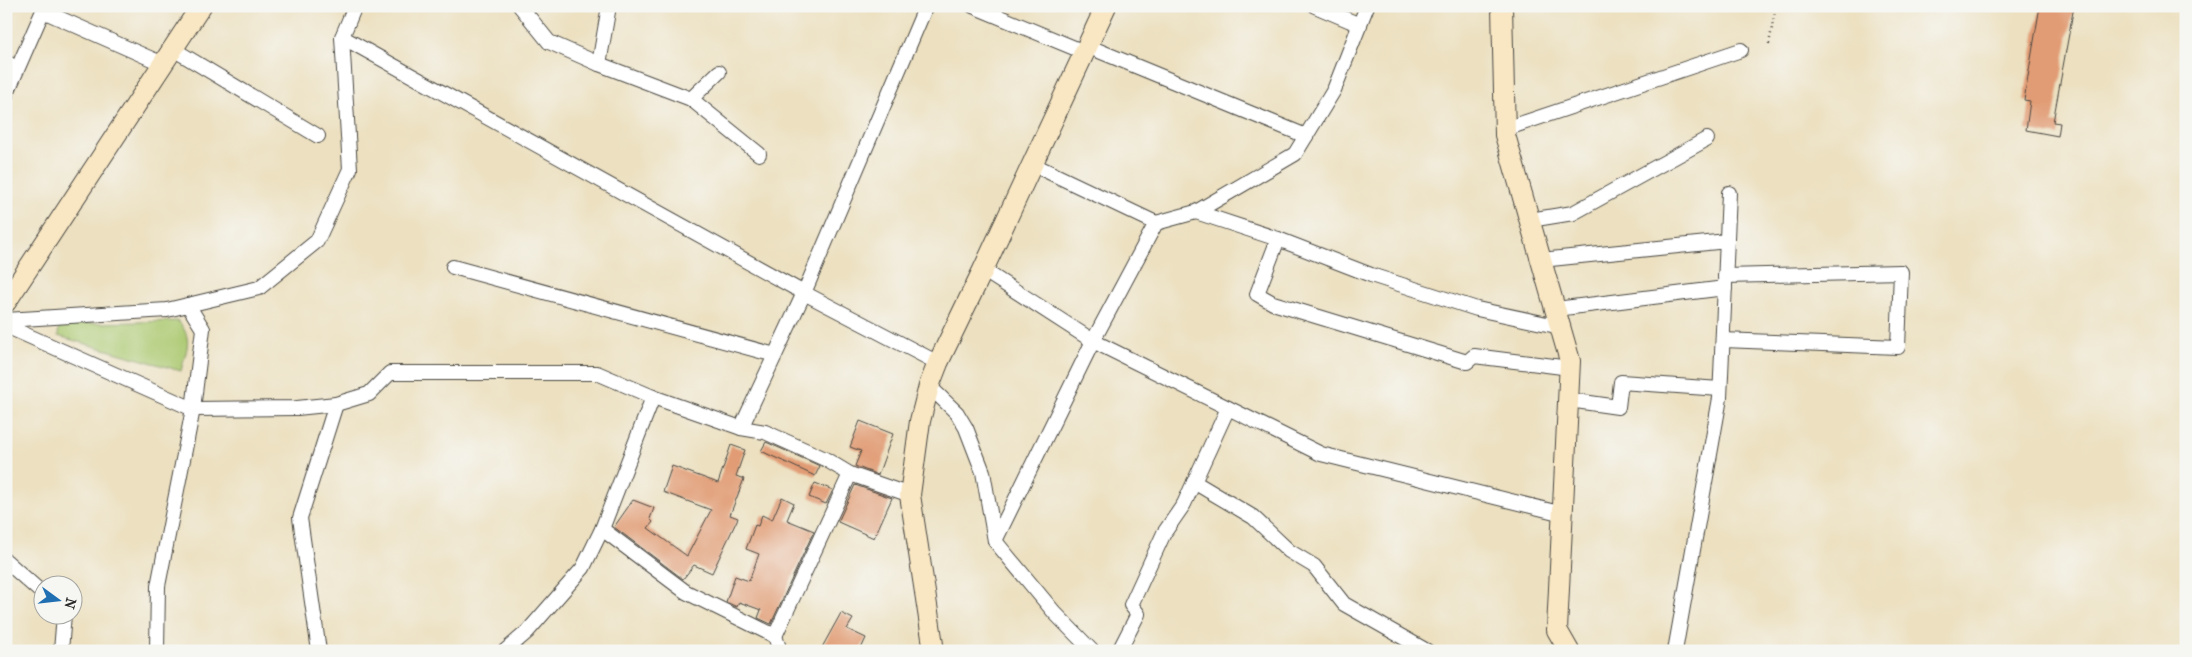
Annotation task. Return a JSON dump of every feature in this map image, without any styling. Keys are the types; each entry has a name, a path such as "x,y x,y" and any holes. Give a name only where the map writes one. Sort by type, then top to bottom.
{"street":[{"path":"9,292 201,6"},
{"path":"6,320 167,310 260,288 318,241 350,169 342,37 355,6"},
{"path":"520,6 549,42 599,64 691,99 759,154"},
{"path":"599,64 609,6"},
{"path":"741,428 804,293 926,6"},
{"path":"972,6 1306,136"},
{"path":"934,651 910,495 920,421 929,386 938,363 1106,6"},
{"path":"1316,6 1360,25"},
{"path":"1032,164 1156,223 1196,212 1295,154 1334,90 1367,6"},
{"path":"1502,6 1505,135 1570,361 1557,630 1569,651"},
{"path":"6,95 12,66 44,8 168,56 318,136"},
{"path":"342,37 804,293 938,363"},
{"path":"1505,129 1741,50"},
{"path":"691,99 719,72"},
{"path":"1530,220 1574,213 1707,139"},
{"path":"1675,651 1720,389 1729,193"},
{"path":"1196,212 1278,239 1371,275 1477,309 1558,318 1725,282 1901,272 1898,347 1723,340"},
{"path":"995,541 1093,341 1156,223"},
{"path":"1278,239 1258,294 1273,303 1467,362 1474,356 1570,368"},
{"path":"1541,260 1727,241"},
{"path":"453,267 775,355"},
{"path":"983,270 1093,341 1321,454 1563,514"},
{"path":"157,651 158,586 193,408 203,329 188,305"},
{"path":"6,326 193,408 297,408 336,404 370,394 390,374 597,373 653,397 741,428 765,432 825,459 850,474 910,495"},
{"path":"1568,400 1618,408 1621,382 1720,389"},
{"path":"929,386 957,413 966,428 983,472 995,541 1054,612 1092,651"},
{"path":"505,651 527,632 583,568 602,528 653,397"},
{"path":"319,651 300,518 336,404"},
{"path":"1119,651 1138,614 1132,605 1164,533 1184,504 1228,408"},
{"path":"780,651 775,636 850,474"},
{"path":"1194,482 1253,517 1288,551 1314,566 1344,604 1428,651"},
{"path":"602,528 686,592 775,636"},
{"path":"6,561 32,584"},
{"path":"61,651 63,624"}],"path":[{"path":"1769,44 1776,6"}],"green space":[{"path":"178,321 186,333 187,339 181,371 58,336 59,324"}],"building":[{"path":"2040,6 2074,6 2053,122 2060,123 2058,136 2026,130 2030,101 2024,100"},
{"path":"860,421 893,434 878,475 855,466 861,451 850,447"},
{"path":"766,442 820,466 815,476 761,451"},
{"path":"731,445 745,450 736,476 744,479 730,515 738,518 712,573 694,565 683,579 614,527 633,500 654,508 650,519 653,522 648,528 687,556 711,510 663,492 672,466 718,483"},
{"path":"815,483 833,490 826,504 809,497"},
{"path":"855,485 892,498 874,538 838,522"},
{"path":"782,497 794,503 787,520 814,531 771,624 758,618 761,610 739,602 737,607 726,602 735,576 749,581 759,554 746,549 755,525 758,526 762,515 772,520"},
{"path":"841,613 853,619 847,629 866,638 860,651 820,651"}]}
